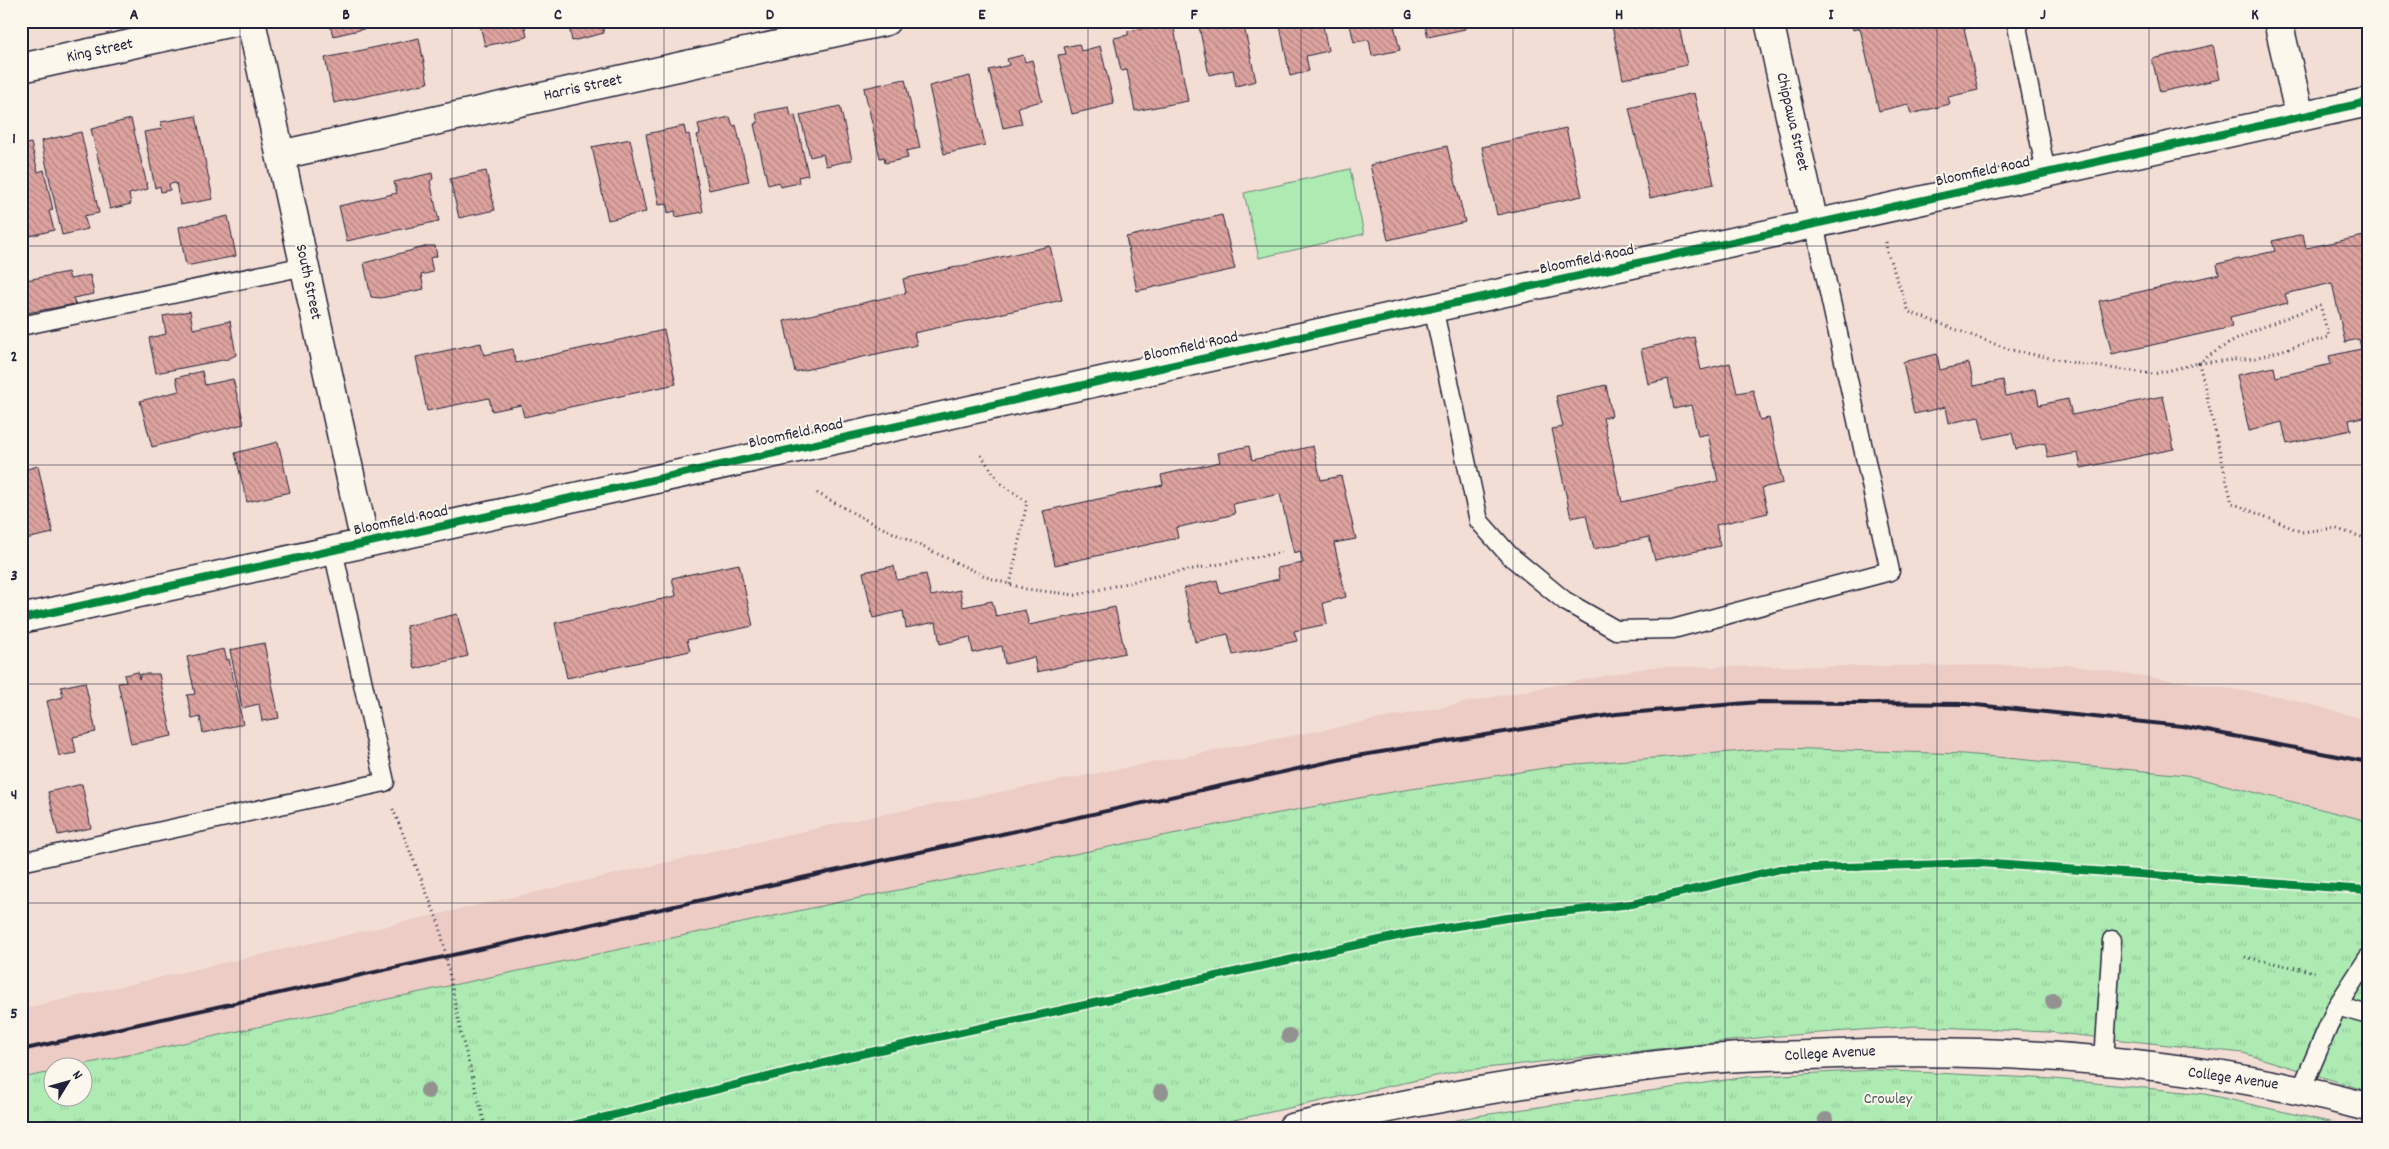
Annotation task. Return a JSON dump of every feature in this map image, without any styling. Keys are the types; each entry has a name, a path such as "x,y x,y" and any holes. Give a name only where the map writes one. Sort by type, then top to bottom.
{"street":[{"name":"King Street","path":"21,68 237,21"},
{"name":"South Street","path":"251,21 365,543"},
{"name":"Harris Street","path":"280,155 886,21"},
{"name":"Chippawa Street","path":"1769,21 1814,224"},
{"path":"2278,21 2300,117"},
{"name":"Bloomfield Road","path":"21,619 2368,102"},
{"name":"College Avenue","path":"1292,1128 1363,1112 1542,1081 1704,1060 1888,1052 1990,1052 2104,1061 2256,1081 2368,1107"}],"lane":[{"path":"2016,21 2046,173"},
{"path":"1434,307 1478,521 1508,555 1565,600 1616,630 1673,629 1890,571 1814,224"},
{"path":"21,326 305,266"},
{"path":"21,862 385,782 333,550"},
{"path":"2104,1061 2112,940"},
{"path":"2301,1090 2337,1006 2368,958"},
{"path":"2337,1006 2368,1015"}],"path":[{"path":"1882,208 1887,252 1909,312 2010,350 2080,364 2154,374 2199,363 2255,358 2329,337 2320,305 2262,326 2219,348 2199,363"},
{"path":"2199,363 2232,503 2302,532 2334,528 2368,539"},
{"path":"981,455 1000,484 1028,502 1010,585"},
{"path":"817,493 870,522 989,578 1026,589 1076,595 1156,576 1284,552"},
{"path":"385,782 387,797 420,871 440,926 461,1034 486,1128"},
{"path":"2245,958 2315,972"}],"shaded area":[{"path":"2068,665 2278,696 2368,720 2368,821 2186,775 1782,748 1564,765 1386,793 835,903 92,1063 92,1056 42,1056 42,1074 21,1078 21,1009 849,821 1651,667"}],"green space":[{"path":"1350,169 1364,234 1259,258 1244,193"},
{"path":"1782,748 1964,754 2186,775 2368,821 2368,1091 2243,1053 2048,1032 1915,1026 1766,1037 1459,1071 1197,1128 21,1128 21,1078 42,1074 42,1106 92,1106 92,1063 835,903 1221,824 1386,793 1564,765"},
{"name":"Crowley","path":"1874,1070 2054,1079 2205,1094 2356,1128 1420,1128 1476,1116 1747,1077"}],"building":[{"path":"329,21 398,21 333,36"},
{"path":"479,21 524,21 527,37 485,46"},
{"path":"568,21 601,21 604,33 572,41"},
{"path":"629,21 656,21 630,27"},
{"path":"1198,21 1226,21 1226,25 1243,22 1256,81 1236,86 1233,70 1209,75"},
{"path":"1279,21 1322,21 1328,51 1306,56 1309,71 1290,76"},
{"path":"1349,21 1393,21 1400,50 1372,56 1369,40 1354,42"},
{"path":"1424,21 1463,21 1465,29 1428,37"},
{"path":"1611,21 1678,21 1687,65 1623,79"},
{"path":"1851,21 1971,21 1972,27 1964,29 1978,90 1948,97 1950,104 1911,114 1908,104 1879,111 1860,28 1853,30"},
{"path":"1173,23 1188,101 1135,111 1127,70 1121,71 1114,38 1128,35 1128,31"},
{"path":"419,38 428,83 334,103 325,58"},
{"path":"1079,44 1081,51 1100,46 1114,104 1072,114 1058,55 1066,54 1064,47"},
{"path":"2213,45 2220,79 2160,92 2152,59"},
{"path":"1023,55 1025,62 1032,60 1042,101 1018,107 1022,124 1003,128 989,70 1009,65 1007,59"},
{"path":"970,76 985,145 944,154 929,86"},
{"path":"905,79 920,148 906,151 908,158 885,163 884,157 880,158 864,88"},
{"path":"1694,93 1714,184 1650,198 1629,108"},
{"path":"840,106 852,160 826,166 823,154 810,157 800,115"},
{"path":"789,107 791,116 795,115 808,175 798,177 799,183 780,187 779,182 768,185 754,124 758,123 756,113"},
{"path":"196,116 213,199 180,205 176,183 169,184 170,190 161,192 160,186 155,188 144,132 162,129 161,122"},
{"path":"730,117 733,126 736,125 749,181 709,190 697,135 700,134 698,124"},
{"path":"131,119 148,189 129,194 131,204 110,209 91,129"},
{"path":"684,126 686,135 689,134 703,212 676,217 675,211 668,213 667,204 659,205 646,134"},
{"path":"1566,128 1582,196 1497,215 1482,147"},
{"path":"81,132 99,213 84,216 88,229 62,235 41,141"},
{"path":"630,139 646,212 608,220 592,147"},
{"path":"31,143 38,172 44,170 53,210 49,211 54,230 22,238 21,145"},
{"path":"1447,146 1465,222 1388,240 1370,165"},
{"path":"486,171 495,210 459,218 450,179"},
{"path":"432,173 433,179 430,181 439,221 347,241 339,206 397,193 394,182"},
{"path":"1222,215 1235,269 1137,291 1126,237"},
{"path":"228,216 236,256 186,266 179,227"},
{"path":"2303,234 2306,248 2364,236 2368,254 2368,416 2349,420 2351,430 2287,444 2282,422 2249,431 2237,375 2274,367 2276,377 2331,364 2329,356 2361,349 2359,339 2345,342 2332,283 2285,294 2288,303 2230,317 2232,327 2112,354 2099,301 2219,274 2217,264 2275,251 2272,241"},
{"path":"428,246 435,246 437,256 430,258 433,272 421,275 424,289 381,298 371,297 364,263"},
{"path":"1050,246 1062,300 914,333 917,345 795,372 784,321 906,293 903,279"},
{"path":"68,272 70,279 90,275 94,294 73,298 75,304 27,313 21,281"},
{"path":"190,311 193,329 230,321 236,355 228,359 156,373 149,338 166,334 163,316"},
{"path":"664,330 676,384 524,417 521,405 492,411 489,398 427,411 416,357 481,343 484,355 513,349 516,363"},
{"path":"1694,337 1701,370 1730,363 1737,393 1753,390 1760,420 1769,418 1783,483 1762,488 1768,513 1716,525 1720,546 1655,560 1649,537 1594,549 1586,515 1571,518 1552,429 1563,427 1556,396 1606,385 1612,416 1603,418 1622,502 1718,481 1708,434 1698,436 1691,405 1674,409 1668,379 1648,384 1641,349"},
{"path":"1937,354 1940,370 1969,363 1974,386 2003,380 2006,396 2036,389 2039,405 2068,399 2072,415 2163,396 2174,449 2081,468 2078,453 2048,458 2045,443 2016,449 2012,433 1984,439 1979,417 1949,423 1946,407 1914,414 1903,362"},
{"path":"202,371 205,385 233,379 244,424 152,447 140,401 179,391 176,378"},
{"path":"278,442 290,492 247,502 235,453"},
{"path":"1249,446 1252,460 1313,446 1321,480 1341,476 1356,539 1334,543 1346,597 1323,603 1327,624 1294,631 1297,641 1233,655 1228,634 1195,642 1184,588 1217,580 1220,593 1279,579 1277,568 1303,563 1300,551 1294,553 1280,494 1233,504 1235,514 1176,528 1178,538 1055,565 1043,511 1163,485 1161,475 1220,462 1218,453"},
{"path":"25,460 27,469 38,466 53,533 21,540 21,461"},
{"path":"739,564 753,626 687,640 690,651 567,678 555,623 676,596 672,578"},
{"path":"894,566 897,580 926,574 931,596 960,590 963,607 992,601 996,616 1025,610 1029,625 1115,607 1125,653 1037,672 1034,657 1005,664 1002,646 973,653 970,637 940,644 936,622 906,628 903,611 873,618 863,572"},
{"path":"457,614 468,656 415,669 406,626"},
{"path":"264,643 279,718 262,721 259,704 242,708 230,650"},
{"path":"224,649 227,660 229,659 243,724 203,733 200,717 192,719 187,695 195,694 187,657"},
{"path":"138,672 139,679 141,674 159,674 172,736 131,744 118,683 126,682 124,675"},
{"path":"85,682 96,732 73,737 76,753 59,756 47,701 63,697 61,687"},
{"path":"82,784 91,828 58,835 48,792"}],"railway":[{"path":"21,1050 1356,756 1616,714 1759,702 1966,704 2182,726 2368,762"}],"cycle path":[{"path":"21,619 2368,102"},
{"path":"561,1128 848,1057 1407,934 1507,918 1632,904 1780,869 1979,863 2368,890"}]}
